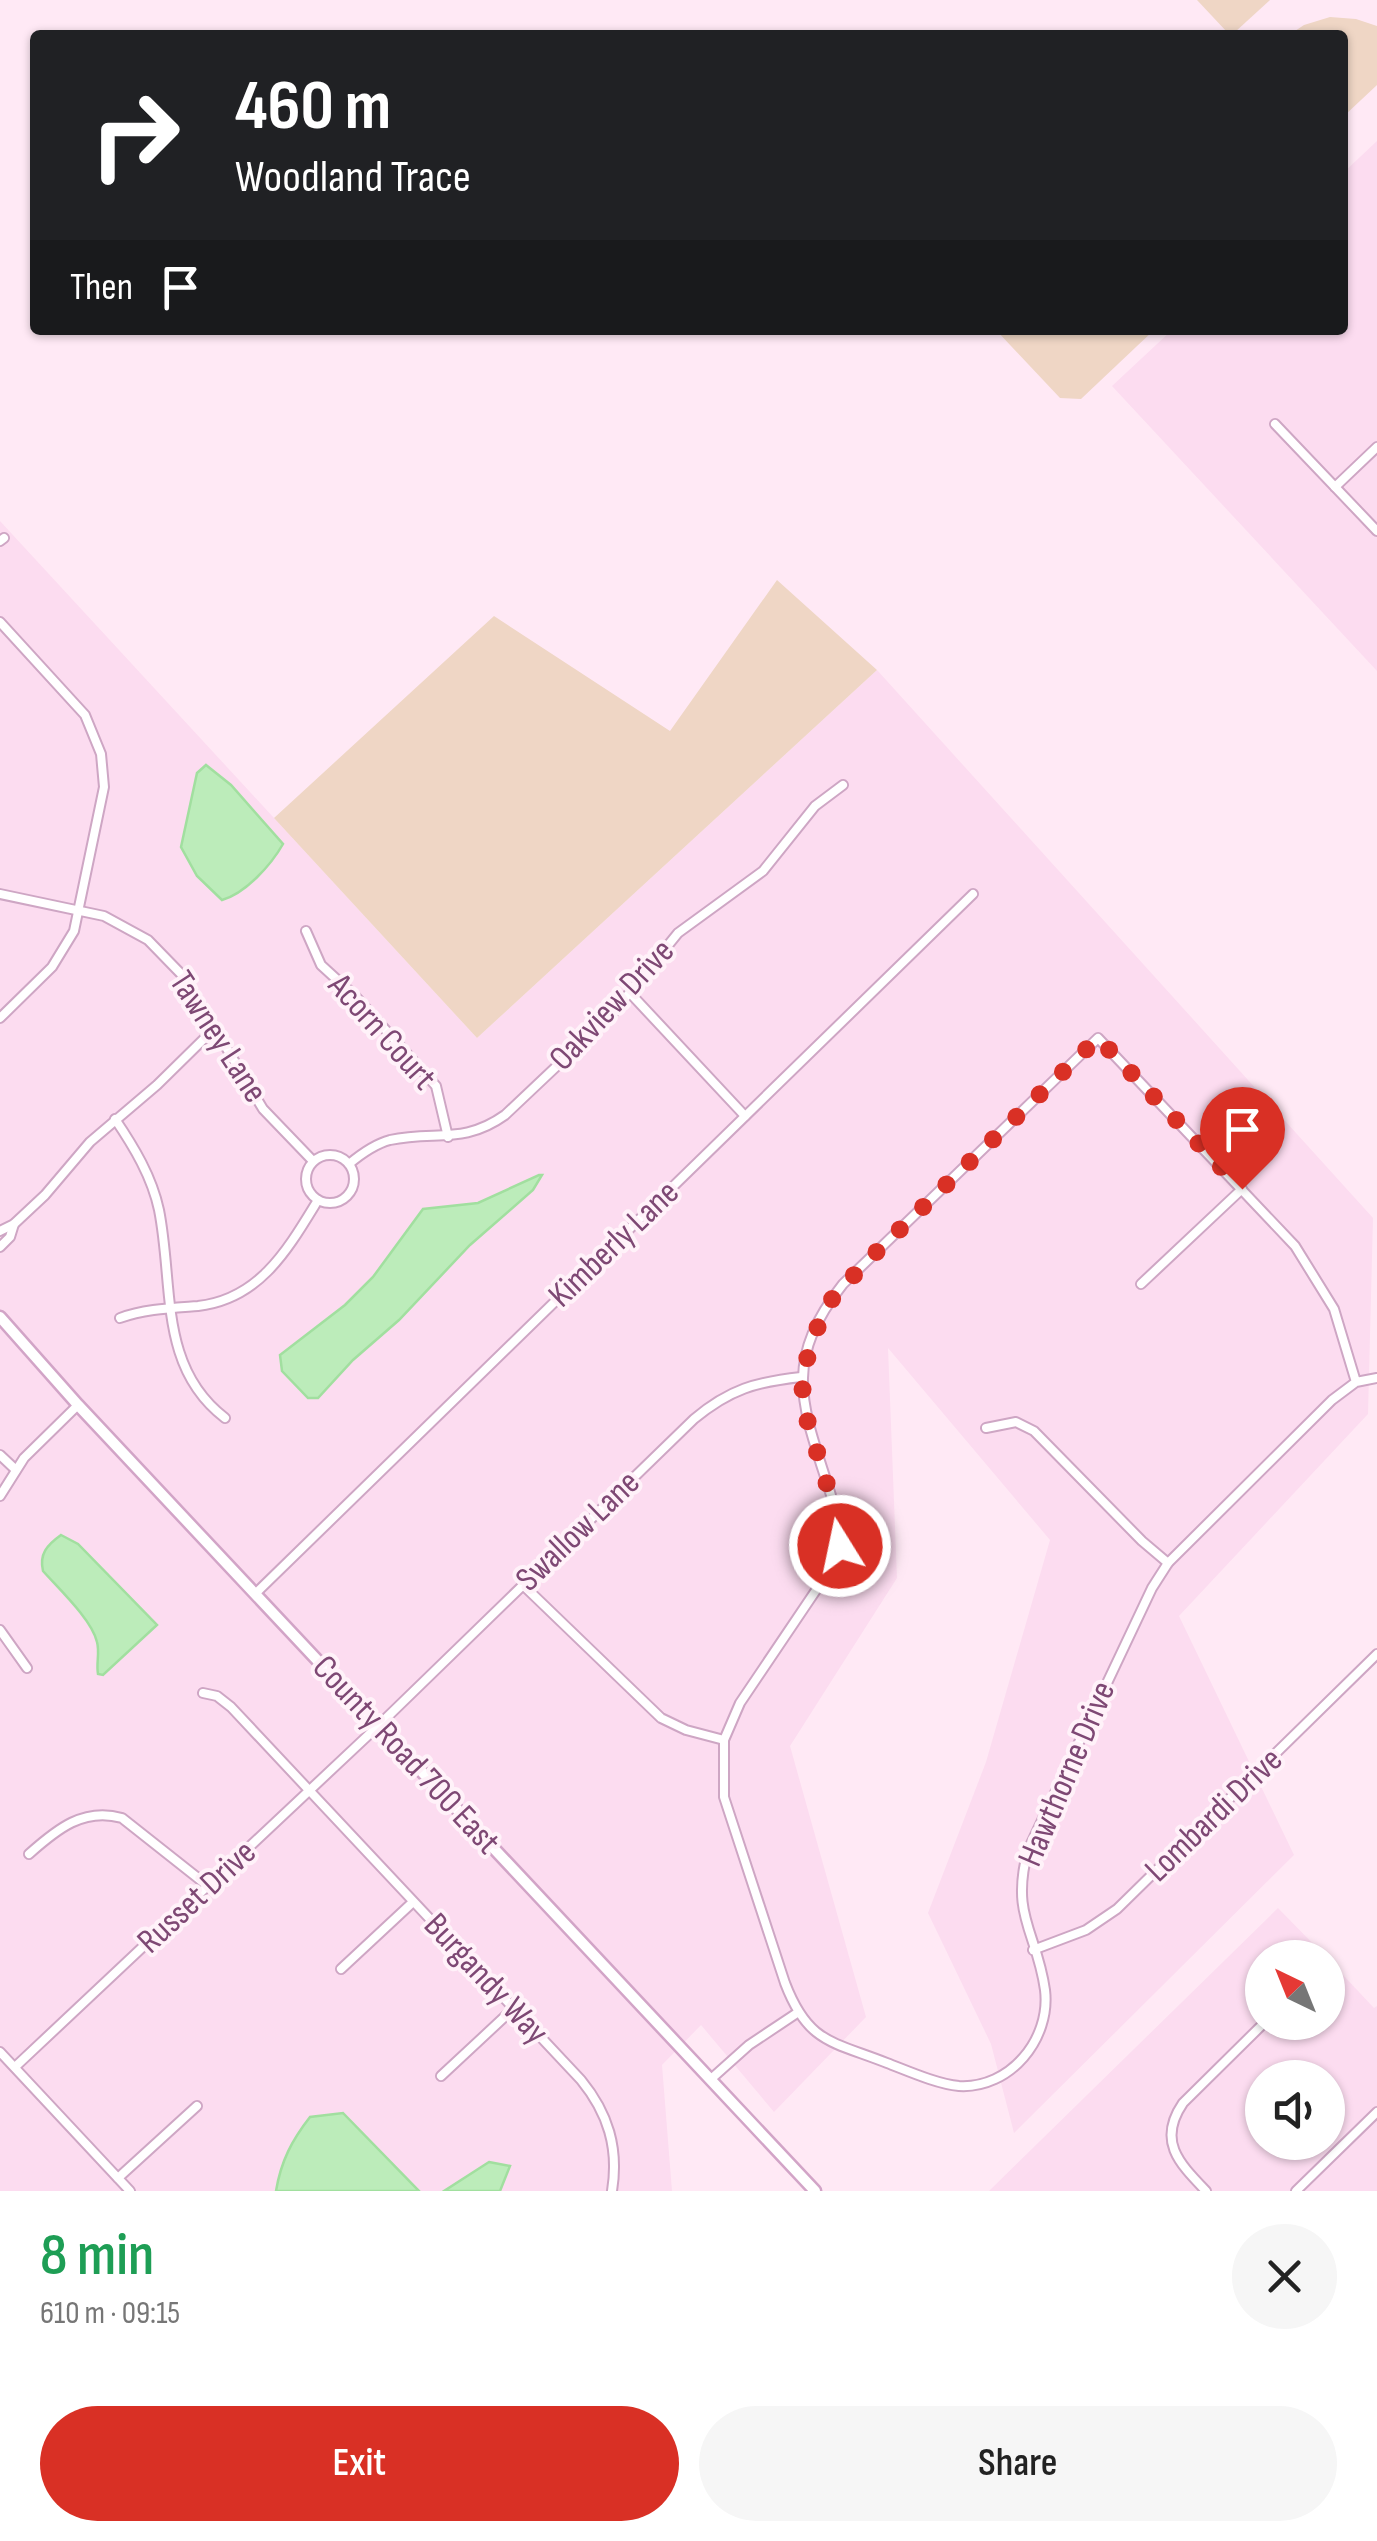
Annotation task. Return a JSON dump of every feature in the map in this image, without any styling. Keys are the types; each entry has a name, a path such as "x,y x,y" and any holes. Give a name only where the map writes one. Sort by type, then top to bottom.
{"main road":[{"name":"County Road 700 East","path":"0,1317 814,2191"}],"street":[{"path":"1275,424 1377,532"},
{"path":"1335,487 1377,448"},
{"path":"0,622 78,706 98,744 104,776 103,797 74,931 58,959 0,1018"},
{"name":"Oakview Drive","path":"349,1164 386,1141 448,1138 484,1128 505,1115 599,1027 671,940 763,870 815,806 844,785"},
{"name":"Tawney Lane","path":"0,894 116,920 148,940 184,977 263,1109 313,1161"},
{"name":"Kimberly Lane","path":"255,1594 973,894"},
{"name":"Acorn Court","path":"306,931 322,965 436,1086 448,1138"},
{"path":"630,993 746,1116"},
{"path":"0,1231 14,1224 45,1195 90,1142 157,1085 216,1027"},
{"path":"711,2079 750,2045 797,2014 724,1797 724,1740 740,1703 833,1564 840,1546 840,1527 806,1416 801,1377 824,1308 844,1284 1098,1038 1295,1246 1324,1288 1346,1340 1356,1382 1377,1378"},
{"path":"115,1119 153,1188 164,1242 174,1340 190,1381 225,1418"},
{"path":"336,1155 349,1164 354,1180 348,1195 334,1203 318,1200 305,1182 313,1161 320,1156 336,1155"},
{"path":"1141,1284 1242,1189"},
{"path":"120,1318 218,1302 248,1290 286,1251 318,1200"},
{"path":"0,1247 10,1237 14,1224"},
{"name":"Swallow Lane","path":"378,1726 708,1407 725,1395 758,1382 801,1377"},
{"name":"Hawthorne Drive","path":"797,2014 821,2036 956,2086 988,2081 1023,2058 1040,2032 1045,2011 1045,1990 1021,1905 1028,1850 1152,1588 1168,1563 1332,1400 1356,1382"},
{"path":"0,1496 24,1458 78,1405"},
{"path":"986,1428 1016,1422 1034,1431 1168,1563"},
{"path":"0,1455 16,1470"},
{"path":"522,1585 661,1718 686,1730 724,1740"},
{"path":"0,1630 27,1668"},
{"name":"Lombardi Drive","path":"1033,1950 1086,1930 1117,1909 1377,1654"},
{"name":"Burgandy Way","path":"204,1693 217,1696 231,1707 595,2097 614,2148 612,2191"},
{"name":"Russet Drive","path":"14,2067 378,1726"},
{"path":"29,1854 75,1820 107,1814 122,1818 208,1886"},
{"path":"340,1968 413,1902"},
{"path":"442,2076 513,2008"},
{"path":"1206,2191 1180,2164 1173,2150 1176,2116 1183,2102 1247,2040"},
{"path":"0,2052 130,2191"},
{"path":"118,2178 197,2106"},
{"path":"1296,2191 1377,2112"}],"shaded area":[{"path":"1197,0 1270,0 1237,30 1225,30"},
{"path":"1330,17 1377,26 1377,85 1348,112 1348,30 1296,30"},
{"path":"1377,141 1377,671 1112,386 1167,335 1348,335 1348,168"},
{"path":"1001,335 1149,335 1081,399 1060,398"},
{"path":"0,521 477,1038 877,670 1373,1218 1368,1414 1179,1616 1294,1855 1014,2133 991,2044 928,1913 986,1762 1050,1540 888,1348 897,1578 790,1746 866,2017 774,2112 701,2025 662,2065 672,2191 0,2191"},
{"path":"777,580 877,670 477,1038 274,818 494,616 670,731"},
{"path":"206,765 231,785 283,844 257,877 222,900 197,876 181,847 197,773"},
{"path":"539,1175 533,1190 470,1245 318,1398 308,1398 282,1371 280,1355 345,1305 373,1277 423,1209 478,1203"},
{"path":"61,1535 78,1544 157,1625 103,1675 98,1674 98,1646 89,1624 43,1571 45,1550"},
{"path":"1278,1908 1309,1940 1245,1940"},
{"path":"1245,1940 1245,2040 1345,2040 1345,1977 1374,2008 1377,2006 1377,2191 989,2191"},
{"path":"343,2113 419,2191 276,2191 288,2151 310,2117"},
{"path":"489,2162 510,2166 500,2191 444,2191"}],"route":[{"path":"840,1546 840,1527 806,1416 801,1377 824,1308 865,1263 1098,1038 1242,1189"}]}
